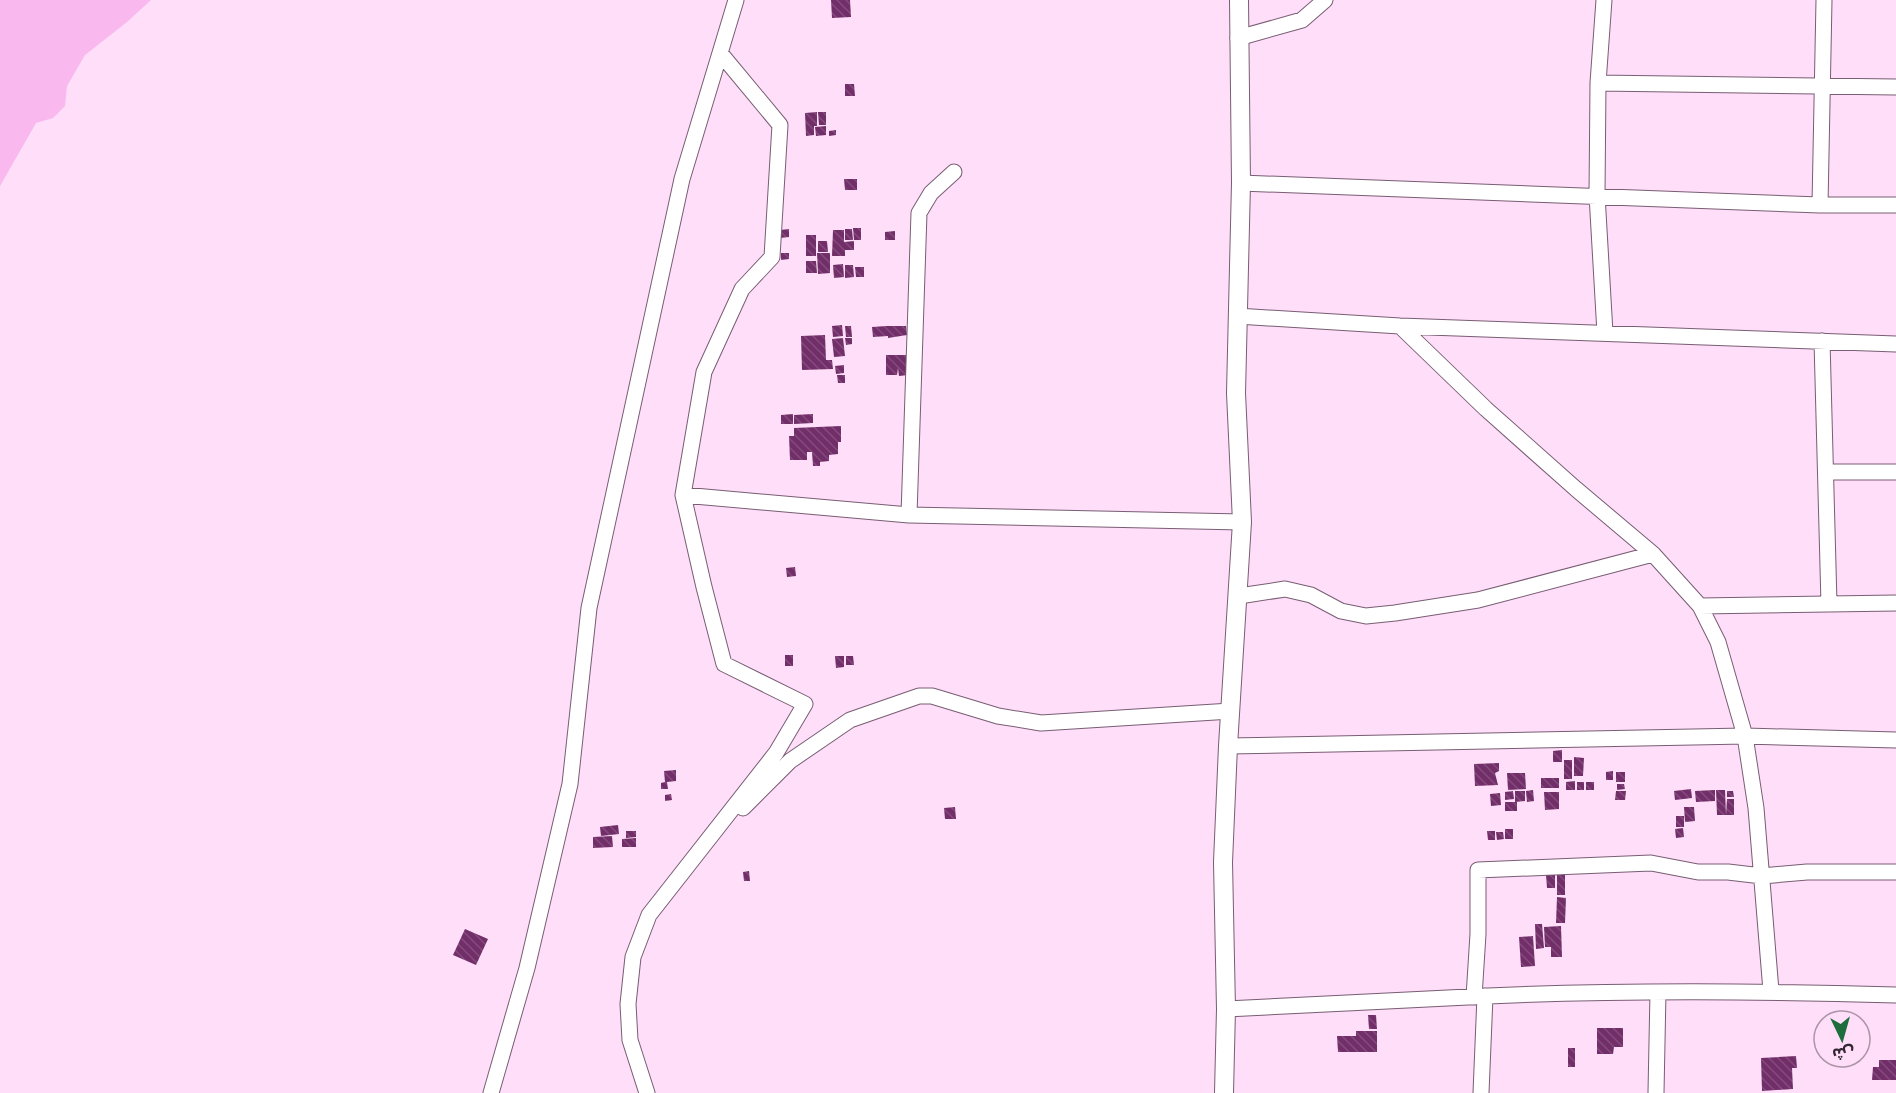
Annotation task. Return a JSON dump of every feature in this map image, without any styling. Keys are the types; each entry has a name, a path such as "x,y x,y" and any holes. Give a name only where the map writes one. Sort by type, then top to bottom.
{"street":[{"path":"490,1093 527,968 570,784 589,608 682,179 736,0"},
{"path":"1224,1093 1226,1009 1223,862 1242,522 1236,393 1241,183 1239,0"},
{"path":"1238,38 1302,20 1325,0"},
{"path":"1605,0 1598,83 1597,195 1605,333"},
{"path":"1820,205 1824,0"},
{"path":"706,845 777,753 805,704 724,664 683,495 704,372 742,290 772,256 780,125 721,54"},
{"path":"1598,83 1896,87"},
{"path":"909,515 919,213 931,193 954,172"},
{"path":"1241,183 1820,205 1896,205"},
{"path":"1237,316 1400,326 1896,344"},
{"path":"1400,326 1486,409 1653,554 1700,606 1718,642 1745,736 1756,808 1771,991"},
{"path":"1822,341 1829,604"},
{"path":"1826,472 1896,472"},
{"path":"683,495 909,515 1242,522"},
{"path":"1239,596 1285,589 1311,595 1341,611 1366,616 1478,600 1653,554"},
{"path":"1700,606 1896,603"},
{"path":"647,1093 630,1040 628,1004 633,957 650,915 675,880 706,845 790,761 850,720 919,696 932,696 998,716 1041,723 1231,711"},
{"path":"1228,746 1745,736 1896,740"},
{"path":"1481,1093 1478,870 1651,863 1698,872 1728,872 1762,876 1807,872 1896,872"},
{"path":"1226,1009 1479,997 1658,992 1771,991 1896,995"},
{"path":"1656,1093 1658,992"}],"shaded area":[{"path":"0,0 151,0 85,55 67,86 65,106 53,118 36,123 0,186"}],"building":[{"path":"831,0 850,0 851,17 832,18"},
{"path":"845,84 854,84 855,96 845,96"},
{"path":"817,112 817,126 814,126 814,135 806,136 805,113"},
{"path":"818,112 826,112 826,125 819,125"},
{"path":"826,126 826,135 816,136 815,127"},
{"path":"836,130 836,135 829,136 829,131"},
{"path":"844,179 857,179 857,190 845,190"},
{"path":"853,228 861,228 861,240 854,240"},
{"path":"789,229 789,237 780,238 780,230"},
{"path":"845,229 852,229 853,240 845,240"},
{"path":"833,230 844,230 844,242 854,241 854,250 845,250 845,256 832,256"},
{"path":"895,231 895,240 885,240 885,232"},
{"path":"806,235 816,235 816,256 806,256"},
{"path":"818,241 827,241 828,252 818,252"},
{"path":"781,253 789,253 789,259 781,260"},
{"path":"817,253 830,253 830,273 818,274"},
{"path":"806,261 816,261 817,273 806,273"},
{"path":"843,264 844,277 834,278 833,265"},
{"path":"845,265 853,265 854,277 845,278"},
{"path":"855,267 864,267 864,277 856,277"},
{"path":"842,325 843,336 833,337 832,326"},
{"path":"845,326 851,326 852,337 846,337"},
{"path":"906,326 907,335 888,338 888,336 873,337 872,327"},
{"path":"825,335 826,360 832,360 833,369 802,370 801,336"},
{"path":"843,338 845,356 834,357 832,339"},
{"path":"845,338 852,338 852,344 846,345"},
{"path":"886,355 906,355 908,375 899,376 898,368 897,375 886,375"},
{"path":"844,365 844,373 836,374 835,366"},
{"path":"837,375 845,375 845,383 838,383"},
{"path":"793,414 793,424 781,424 781,415"},
{"path":"813,414 813,423 794,424 794,415"},
{"path":"841,426 838,454 829,455 829,461 820,462 820,466 813,466 812,452 807,452 807,460 790,460 789,436 794,436 794,428"},
{"path":"795,567 796,576 787,577 786,568"},
{"path":"785,655 793,655 793,666 785,666"},
{"path":"835,656 844,656 844,667 836,668"},
{"path":"846,656 853,656 854,665 846,665"},
{"path":"1562,750 1562,762 1553,762 1553,751"},
{"path":"1574,757 1584,758 1583,776 1574,776"},
{"path":"1564,760 1572,760 1572,779 1564,779"},
{"path":"1499,763 1499,771 1495,773 1498,785 1475,786 1474,764"},
{"path":"676,770 676,781 667,782 668,789 661,789 661,783 665,782 664,771"},
{"path":"1613,771 1613,780 1606,780 1606,772"},
{"path":"1616,772 1625,772 1625,782 1616,782"},
{"path":"1507,773 1525,773 1526,789 1508,790"},
{"path":"1541,778 1559,778 1559,788 1541,788"},
{"path":"1575,781 1575,790 1566,790 1566,782"},
{"path":"1577,782 1584,782 1584,790 1577,790"},
{"path":"1586,782 1594,782 1594,790 1586,790"},
{"path":"1617,784 1624,784 1625,789 1617,790"},
{"path":"1691,789 1692,798 1675,800 1674,791"},
{"path":"1533,790 1534,801 1527,802 1526,791"},
{"path":"1715,790 1715,801 1696,802 1695,791"},
{"path":"1716,790 1725,790 1726,815 1717,815"},
{"path":"1513,791 1514,799 1505,800 1505,792"},
{"path":"1515,791 1525,791 1525,801 1515,802"},
{"path":"1616,791 1626,791 1625,800 1615,800"},
{"path":"1727,791 1733,791 1734,797 1727,797"},
{"path":"1544,792 1559,792 1559,809 1545,810"},
{"path":"1500,793 1501,805 1491,806 1490,794"},
{"path":"671,794 672,800 665,801 665,795"},
{"path":"1727,799 1734,799 1734,815 1726,815"},
{"path":"1505,802 1517,802 1517,811 1505,811"},
{"path":"955,807 956,819 945,819 944,808"},
{"path":"1684,807 1694,807 1695,821 1685,822"},
{"path":"1676,816 1684,816 1684,827 1676,827"},
{"path":"618,825 619,834 601,836 600,827"},
{"path":"1683,828 1684,837 1676,838 1675,829"},
{"path":"1505,829 1513,829 1513,839 1505,839"},
{"path":"626,831 636,831 636,837 626,838"},
{"path":"1487,831 1495,831 1495,840 1488,840"},
{"path":"1496,832 1503,832 1504,839 1497,840"},
{"path":"612,836 613,847 593,848 593,837"},
{"path":"636,838 636,847 622,847 622,839"},
{"path":"749,871 750,881 744,881 743,872"},
{"path":"1546,875 1555,875 1555,888 1547,888"},
{"path":"1557,875 1565,875 1565,895 1557,895"},
{"path":"1557,897 1566,898 1565,923 1556,923"},
{"path":"1535,924 1542,924 1544,948 1536,949"},
{"path":"1561,926 1562,957 1551,957 1551,947 1545,947 1544,927"},
{"path":"465,929 488,939 476,965 453,955"},
{"path":"1533,936 1535,966 1521,967 1519,937"},
{"path":"1368,1015 1376,1015 1377,1029 1369,1029"},
{"path":"1597,1028 1623,1028 1623,1047 1614,1047 1613,1054 1597,1054"},
{"path":"1356,1031 1377,1031 1377,1052 1338,1052 1337,1036 1356,1036"},
{"path":"1568,1048 1575,1048 1575,1067 1568,1067"},
{"path":"1796,1056 1797,1068 1792,1068 1793,1089 1762,1091 1761,1058"},
{"path":"1879,1060 1896,1060 1896,1080 1872,1080 1873,1067 1879,1067"}]}
